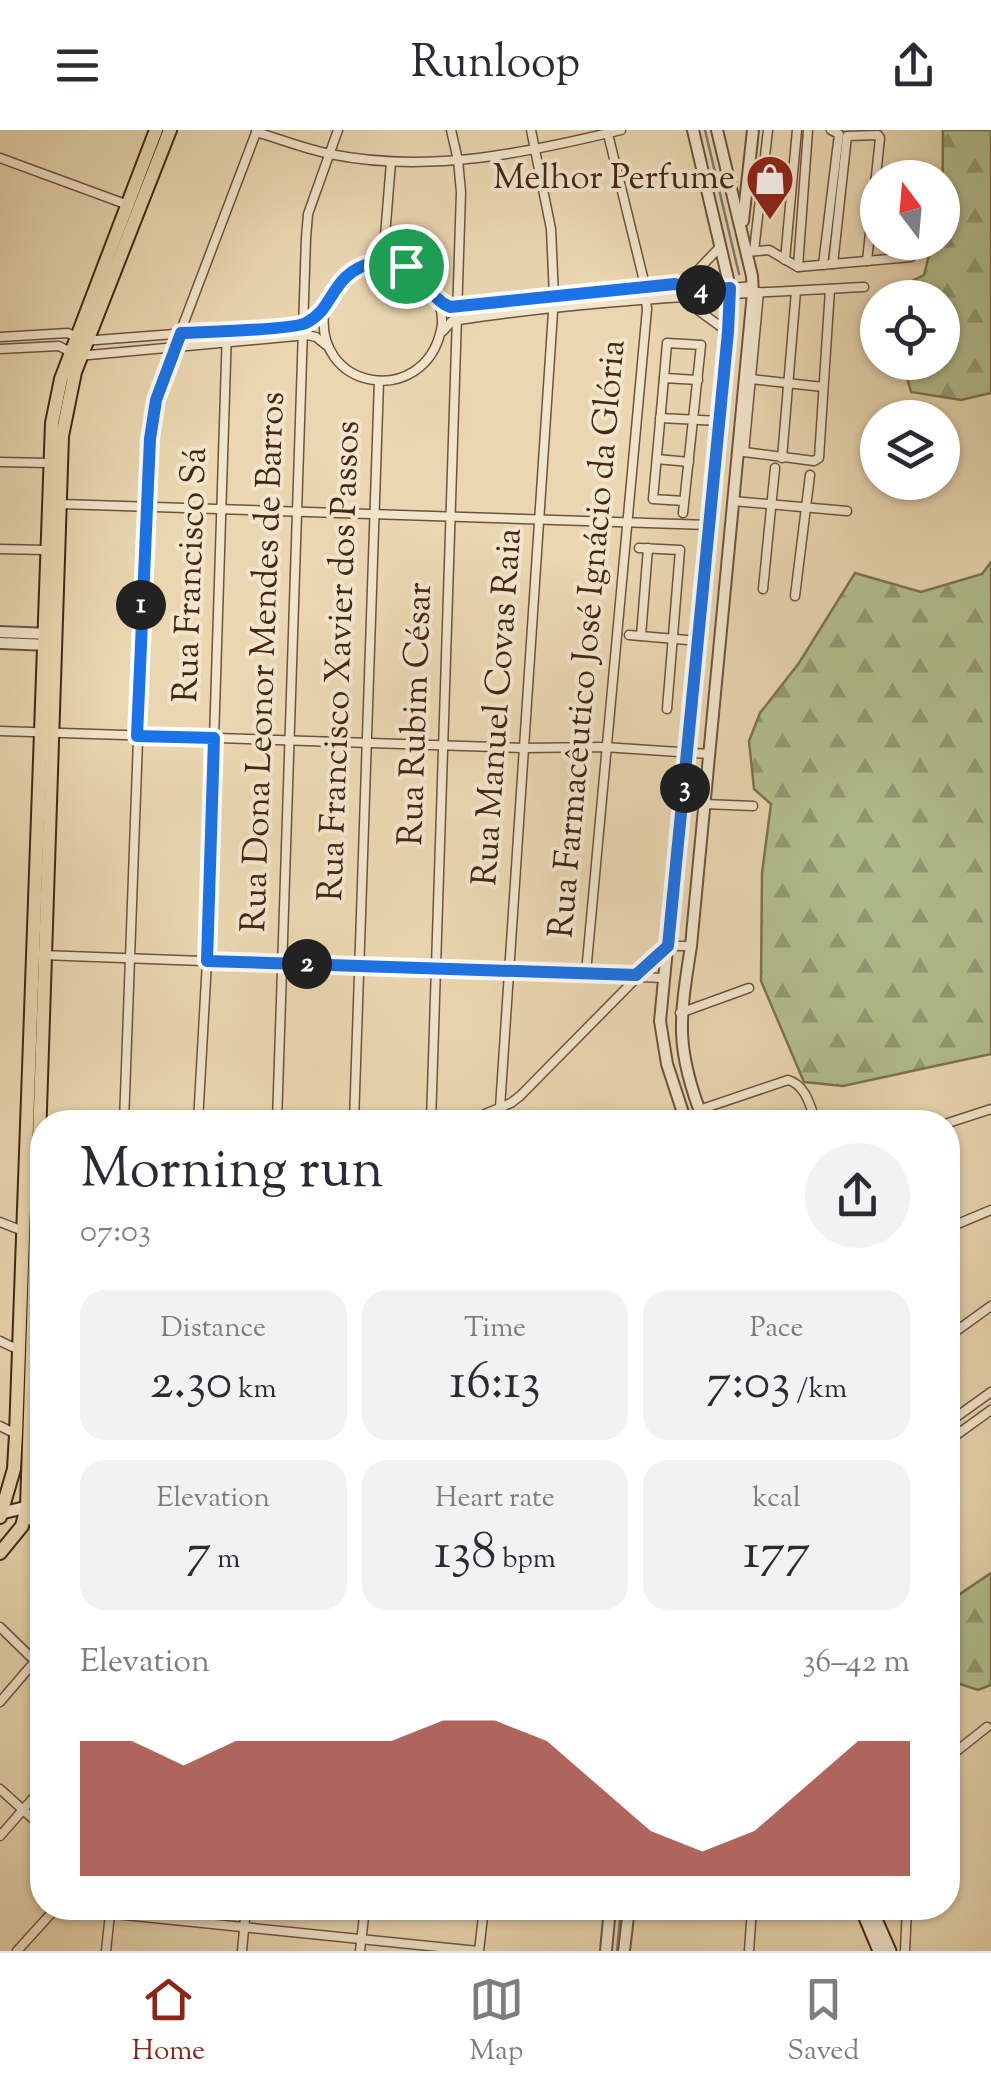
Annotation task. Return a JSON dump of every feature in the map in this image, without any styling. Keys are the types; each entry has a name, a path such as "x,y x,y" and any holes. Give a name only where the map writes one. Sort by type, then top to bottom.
{"main road":[{"path":"39,955 39,734 50,640 64,413 80,346 156,130"},
{"path":"36,1110 34,1052 54,734 47,550 56,401 170,130"},
{"path":"30,1176 24,1231 14,1469 1,1515 30,1512"},
{"path":"14,1469 30,1512"},
{"path":"0,1553 30,1512"},
{"path":"866,1920 878,1951"},
{"path":"877,1920 890,1951"}],"street":[{"name":"Rua Dona Leonor Mendes de Barros","path":"277,1110 308,214 338,130"},
{"name":"Rua Rubim César","path":"431,1110 461,192 451,130"},
{"name":"Rua Manuel Covas Raia","path":"496,1109 510,971 554,297 551,229 531,130"},
{"path":"124,1110 145,507 152,423 175,347 255,131 328,154 390,162 498,157 621,130"},
{"path":"678,1110 660,1021 690,752 730,291 693,130"},
{"path":"717,130 750,252 755,290 744,452 814,462 818,458 830,289"},
{"path":"742,232 753,130"},
{"path":"750,252 768,130"},
{"path":"785,261 797,130"},
{"path":"798,266 808,130"},
{"path":"828,264 839,134 832,130"},
{"name":"Rua Farmacêutico José Ignácio da Glória","path":"586,974 647,305 608,132"},
{"path":"828,264 847,136 851,133 880,138 867,261"},
{"path":"0,158 128,205"},
{"path":"383,261 390,162"},
{"path":"720,248 696,272 690,298 701,313 728,332"},
{"path":"750,252 769,250 798,266 878,260"},
{"path":"328,348 322,324 332,290 348,272 383,261 418,272 446,307 675,284 730,291 860,287"},
{"path":"755,290 680,1013 683,1057 699,1110 781,1080 795,1082 811,1110"},
{"path":"782,458 796,290"},
{"path":"0,349 175,347 304,336 320,339 352,374 392,380 410,374 427,359 447,324 457,320 647,305 730,291"},
{"path":"436,297 442,317 438,340"},
{"path":"80,346 181,333 304,324 324,307"},
{"name":"Rua Francisco Sá","path":"199,1110 227,330"},
{"path":"0,337 68,333 80,346"},
{"path":"683,513 701,345 667,343 653,499 684,501"},
{"path":"664,378 698,380"},
{"path":"751,379 823,387"},
{"name":"Rua Francisco Xavier dos Passos","path":"354,1110 379,381"},
{"path":"660,418 720,421"},
{"path":"657,459 689,462"},
{"path":"0,462 50,463"},
{"path":"763,589 775,468"},
{"path":"795,596 810,475"},
{"path":"733,501 847,511"},
{"path":"60,504 709,525"},
{"path":"641,636 643,548 680,550 668,709"},
{"path":"0,549 47,550"},
{"path":"0,632 50,640"},
{"path":"629,635 699,640"},
{"path":"0,643 50,640"},
{"path":"0,731 523,748 604,747 707,754"},
{"path":"704,804 752,806"},
{"path":"496,1109 511,1103 532,1084 669,946 689,946"},
{"path":"39,955 664,978"},
{"path":"680,1013 748,988"},
{"path":"960,1119 991,1109"},
{"path":"960,1223 991,1210"},
{"path":"0,1222 24,1231"},
{"path":"960,1328 991,1306"},
{"path":"0,1341 19,1350"},
{"path":"960,1414 991,1392"},
{"path":"960,1432 991,1410"},
{"path":"0,1426 16,1434"},
{"path":"0,1628 30,1656"},
{"path":"0,1702 30,1674"},
{"path":"960,1748 988,1726"},
{"path":"0,1789 30,1816"},
{"path":"0,1836 30,1802"},
{"path":"16,1951 45,1920"},
{"path":"106,1951 113,1920"},
{"path":"177,1920 478,1951 482,1920"},
{"path":"242,1951 245,1920"},
{"path":"360,1951 364,1920"},
{"path":"606,1951 609,1920"},
{"path":"624,1951 628,1920"},
{"path":"749,1951 751,1920"},
{"path":"905,1951 906,1920"}],"green space":[{"path":"943,130 991,130 991,393 961,400 911,392 908,380 960,380 960,280 914,280 924,275 928,260 960,260 960,160 943,160"},
{"path":"991,562 991,1054 843,1086 804,1082 761,981 762,873 771,804 754,789 749,741 760,713 799,663 855,573 921,592 982,574"},
{"path":"991,1573 991,1685 978,1690 960,1684 960,1594"}],"waterway":[{"path":"705,130 739,274"},
{"path":"695,749 737,298"},
{"path":"676,939 694,757"},
{"path":"617,1951 620,1920"}],"place":[{"name":"Melhor Perfume","path":"770,222"}],"route":[{"path":"383,261 406,266 418,272 443,305 450,307 675,284 700,290 730,288 668,946 636,975 207,961 214,738 137,736 147,469 156,400 181,333 304,324 324,307 332,290 348,272 383,261"}]}
